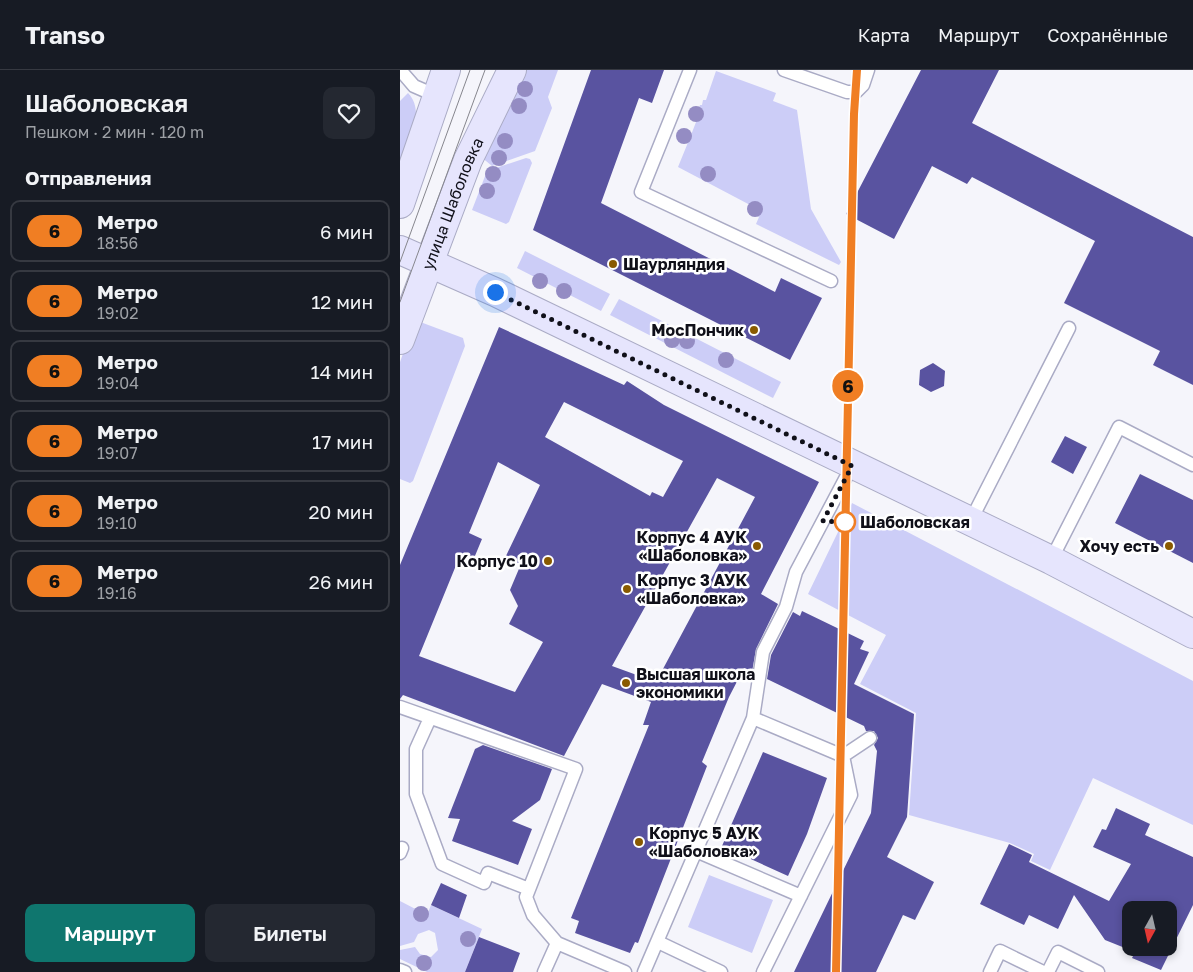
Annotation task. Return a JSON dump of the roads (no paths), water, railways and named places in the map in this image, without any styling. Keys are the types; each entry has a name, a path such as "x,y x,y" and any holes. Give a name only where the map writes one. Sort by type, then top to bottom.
{"street":[{"path":"400,204 446,70"},
{"name":"улица Шаболовка","path":"400,340 468,160 512,70"},
{"path":"400,250 502,295 852,466 1051,560 1193,634"}],"lane":[{"path":"690,70 641,192 831,281"},
{"path":"784,70 847,92 856,92 863,85 868,70"},
{"path":"400,71 414,86 438,96"},
{"path":"970,522 1069,328"},
{"path":"1051,560 1119,427 1193,465"},
{"path":"644,972 753,718 763,652 786,608 796,572 852,466"},
{"path":"400,707 576,769 526,897 534,915 557,943 625,972"},
{"path":"430,718 416,749 416,794 442,864 484,883 488,873 529,889"},
{"path":"753,718 843,756"},
{"path":"843,756 870,738"},
{"path":"763,972 851,795 843,756"},
{"path":"696,851 802,896"},
{"path":"658,942 721,972"},
{"path":"544,972 557,943"},
{"path":"990,972 1000,950 1043,972"},
{"path":"1048,972 1058,952 1098,972"},
{"path":"400,970 405,972"}],"tram line":[{"path":"400,262 470,70"},
{"path":"400,302 485,70"}],"metro line":[{"name":"6","path":"836,972 854,114 857,70"}],"place":[{"name":"Шаурляндия","path":"613,264"},
{"name":"МосПончик","path":"754,330"},
{"name":"Шаболовская","path":"845,522"},
{"name":"Корпус 4 АУК «Шаболовка»","path":"757,546"},
{"name":"Хочу есть","path":"1169,546"},
{"name":"Корпус 10","path":"548,561"},
{"name":"Корпус 3 АУК «Шаболовка»","path":"627,589"},
{"name":"Высшая школа экономики","path":"626,683"},
{"name":"Корпус 5 АУК «Шаболовка»","path":"639,842"}]}
